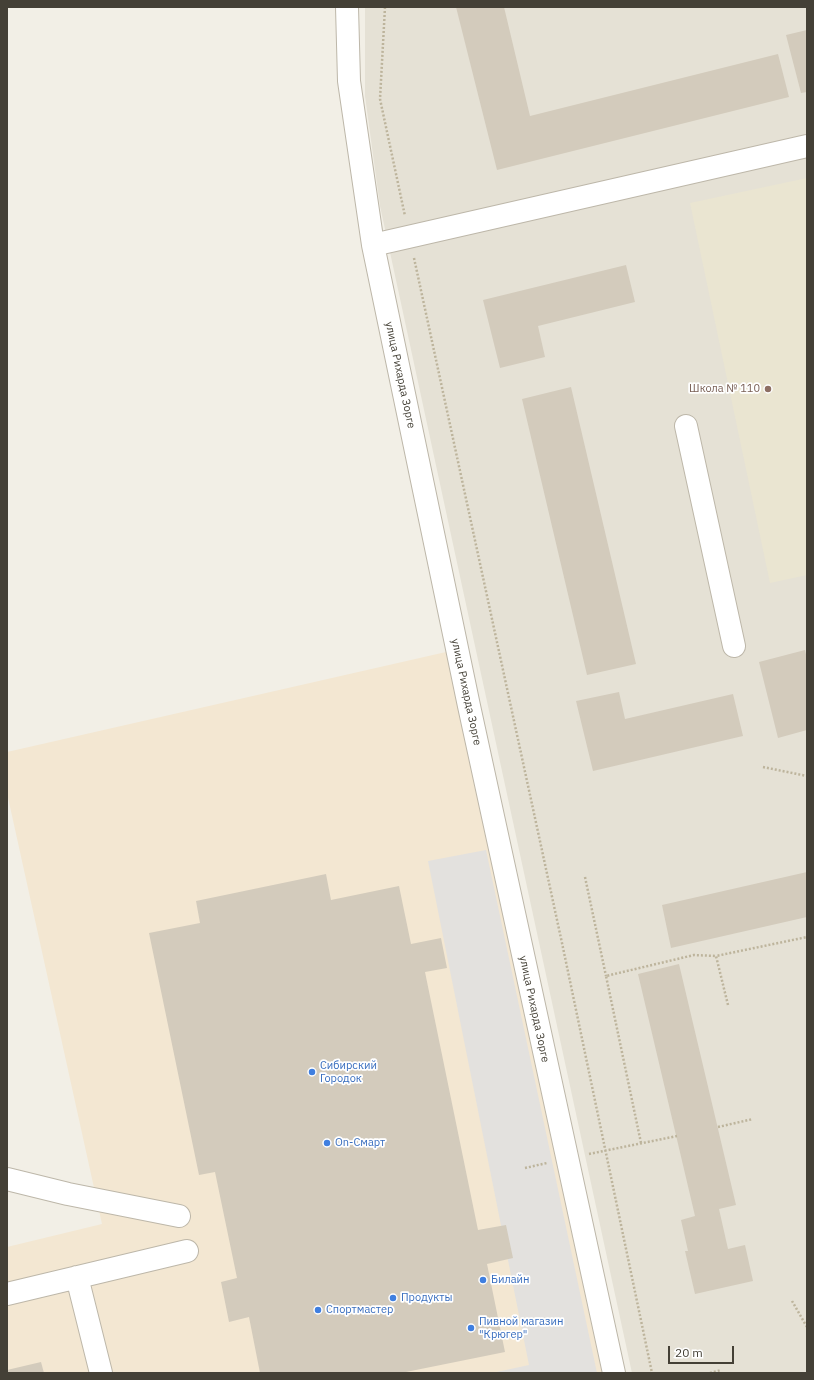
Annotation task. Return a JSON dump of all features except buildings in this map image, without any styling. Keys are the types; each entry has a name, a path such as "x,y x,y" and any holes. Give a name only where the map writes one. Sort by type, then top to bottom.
{"street":[{"name":"улица Рихарда Зорге","path":"347,7 349,81 373,245 466,691 566,1159 614,1373"},
{"path":"373,245 807,146"},
{"path":"686,426 734,646"},
{"path":"7,1179 68,1194 179,1216"},
{"path":"7,1294 187,1251"},
{"path":"77,1277 101,1373"}],"path":[{"path":"385,7 380,99 652,1373"},
{"path":"763,767 807,776"},
{"path":"585,877 641,1143"},
{"path":"606,976 694,955 716,956 807,937"},
{"path":"716,956 728,1005"},
{"path":"718,1127 753,1119"},
{"path":"525,1168 677,1136"},
{"path":"792,1301 807,1327"},
{"path":"710,1373 720,1370"}],"shaded area":[{"path":"365,7 807,7 807,1373 632,1373 380,206 365,96"},
{"name":"Школа № 110","path":"807,178 807,575 770,583 690,203"},
{"path":"446,652 602,1373 7,1373 7,1247 102,1224 7,793 7,752"},
{"path":"486,850 597,1373 492,1373 529,1365 428,861"}],"place":[{"name":"Школа № 110","path":"768,389"},
{"name":"Сибирский Городок","path":"312,1072"},
{"name":"On-Смарт","path":"327,1143"},
{"name":"Билайн","path":"483,1280"},
{"name":"Продукты","path":"393,1298"},
{"name":"Спортмастер","path":"318,1310"},
{"name":"Пивной магазин \"Крюгер\"","path":"471,1328"}]}
